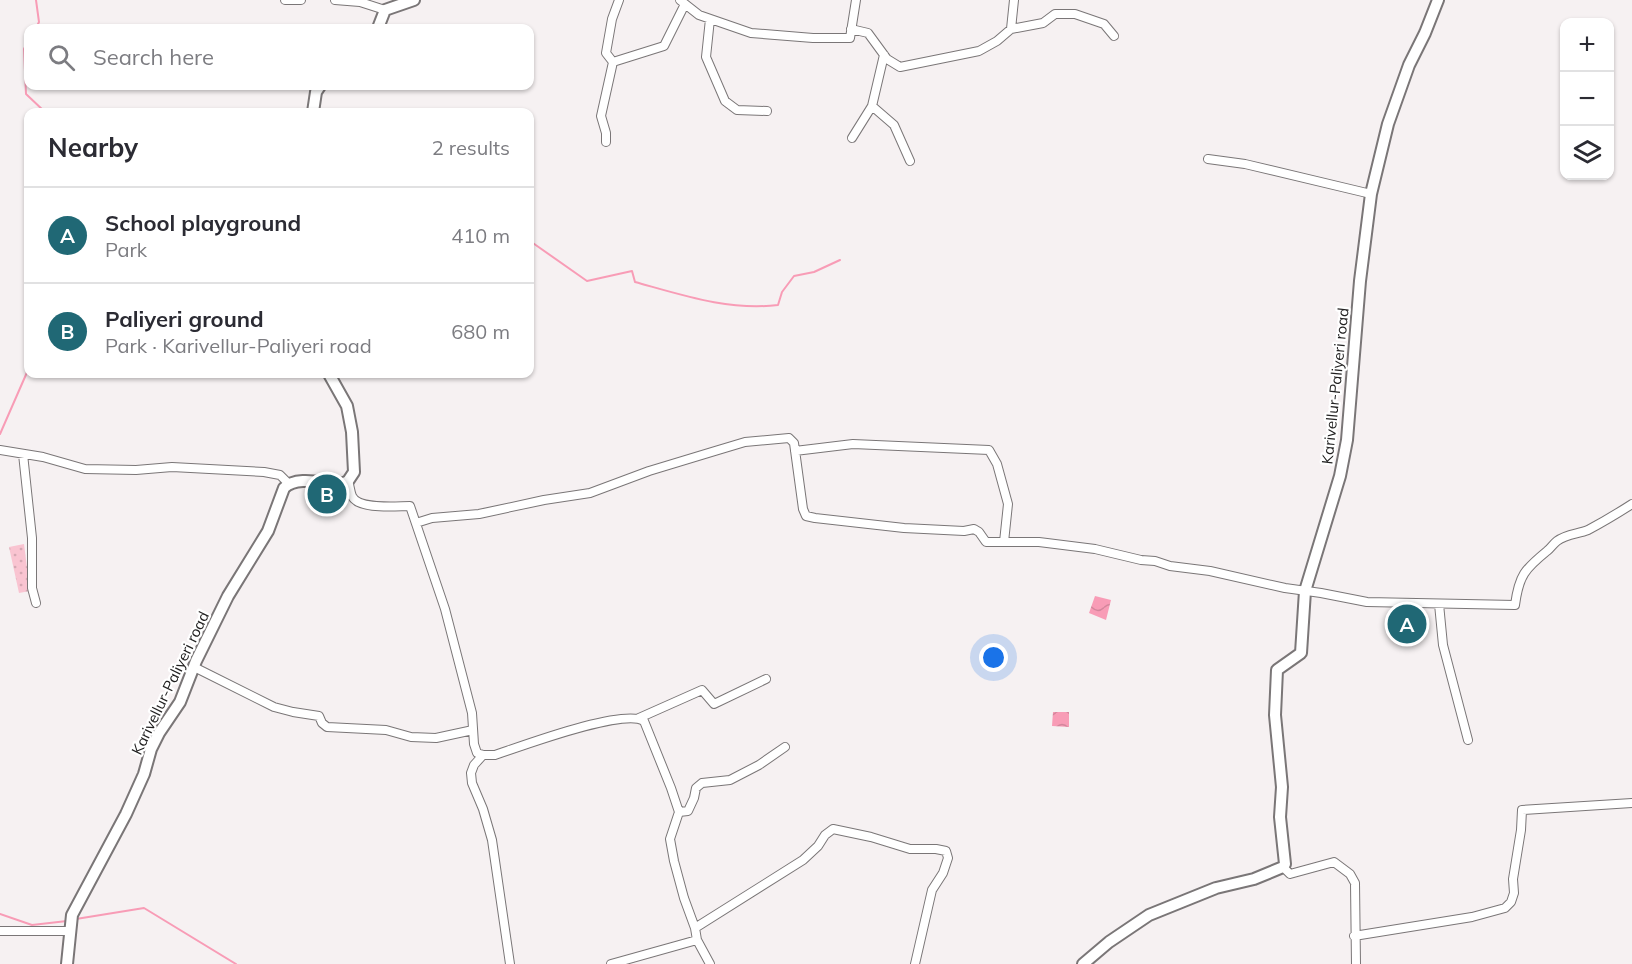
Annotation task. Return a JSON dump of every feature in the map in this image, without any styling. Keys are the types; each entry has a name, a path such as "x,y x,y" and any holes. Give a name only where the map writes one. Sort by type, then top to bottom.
{"main road":[{"path":"380,24 385,10 414,0"},
{"name":"Karivellur-Paliyeri road","path":"1283,867 1285,864 1280,817 1282,787 1275,715 1277,670 1301,653 1305,591 1340,476 1347,440 1360,281 1371,194 1388,124 1409,65 1438,0"},
{"path":"314,108 317,90"},
{"path":"288,483 342,483 348,481 354,472 352,432 347,406 331,378"},
{"name":"Karivellur-Paliyeri road","path":"67,964 72,915 126,814 144,774 151,749 180,702 228,596 268,531 288,483"},
{"path":"1083,964 1109,942 1149,915 1216,888 1254,879 1283,867"}],"street":[{"path":"285,0 301,0"},
{"path":"335,0 360,2 385,10"},
{"path":"613,62 606,53 612,19 620,0"},
{"path":"613,62 664,46 683,2 699,15 751,33 813,38 850,38 856,0"},
{"path":"1011,29 1014,0"},
{"path":"851,29 868,33 884,55 900,67 979,51 997,41 1011,29 1043,22 1055,14 1076,14 1104,24 1113,36"},
{"path":"710,19 706,57 725,101 737,110 767,111"},
{"path":"852,138 872,106 884,55"},
{"path":"606,142 601,116 613,62"},
{"path":"872,106 894,125 910,161"},
{"path":"1208,159 1245,164 1371,194"},
{"path":"416,523 432,518 479,514 544,500 590,494 649,471 745,442 789,438 794,443 801,499 806,516 904,528 964,531 974,529 986,542 1040,542 1095,549 1305,591 1380,603 1461,602 1515,605 1517,589 1525,572 1534,560 1557,540 1586,531 1611,519 1632,504"},
{"path":"795,451 853,444 989,450 997,464 1008,504 1004,542"},
{"path":"0,450 85,469 136,470 172,467 264,472 280,475 288,483"},
{"path":"23,454 32,538 32,588 36,603"},
{"path":"348,481 352,498 366,506 410,506 445,609 472,713 477,753 495,755 605,720 629,717 644,721 679,812 670,839 697,940 710,964"},
{"path":"1439,604 1443,645 1468,740"},
{"path":"194,667 274,707 319,716 327,727 386,730 411,737 436,738 473,730"},
{"path":"639,718 702,690 714,704 766,679"},
{"path":"679,812 688,811 698,786 702,783 730,780 759,765 785,747"},
{"path":"483,755 474,765 471,773 472,783 492,840 510,964"},
{"path":"1354,936 1472,917 1505,908 1511,902 1514,893 1513,879 1522,810 1632,803"},
{"path":"695,928 803,860 833,829 871,837 910,849 936,849 946,852 948,858 943,873 930,894 915,964"},
{"path":"1283,867 1290,874 1334,862 1350,874 1355,883 1356,964"},
{"path":"0,931 69,931"},
{"path":"611,964 697,940"}],"shaded area":[{"path":"338,487 339,498 316,500 315,489"},
{"path":"24,544 30,591 19,593 9,547"}],"water":[{"path":"1095,596 1111,600 1106,620 1089,613"},
{"path":"1053,712 1069,712 1069,727 1052,726"}],"waterway":[{"path":"36,0 38,24"},
{"path":"26,90 26,94 41,108"},
{"path":"534,244 587,281 632,271 635,282 706,301 742,306 778,305 782,292 794,276 814,272 840,260"},
{"path":"0,434 24,378"},
{"path":"76,919 144,908 236,964"},
{"path":"0,914 32,925 67,921"}],"place":[{"name":"Paliyeri ground","path":"327,494"},
{"name":"School playground","path":"1407,624"}]}
